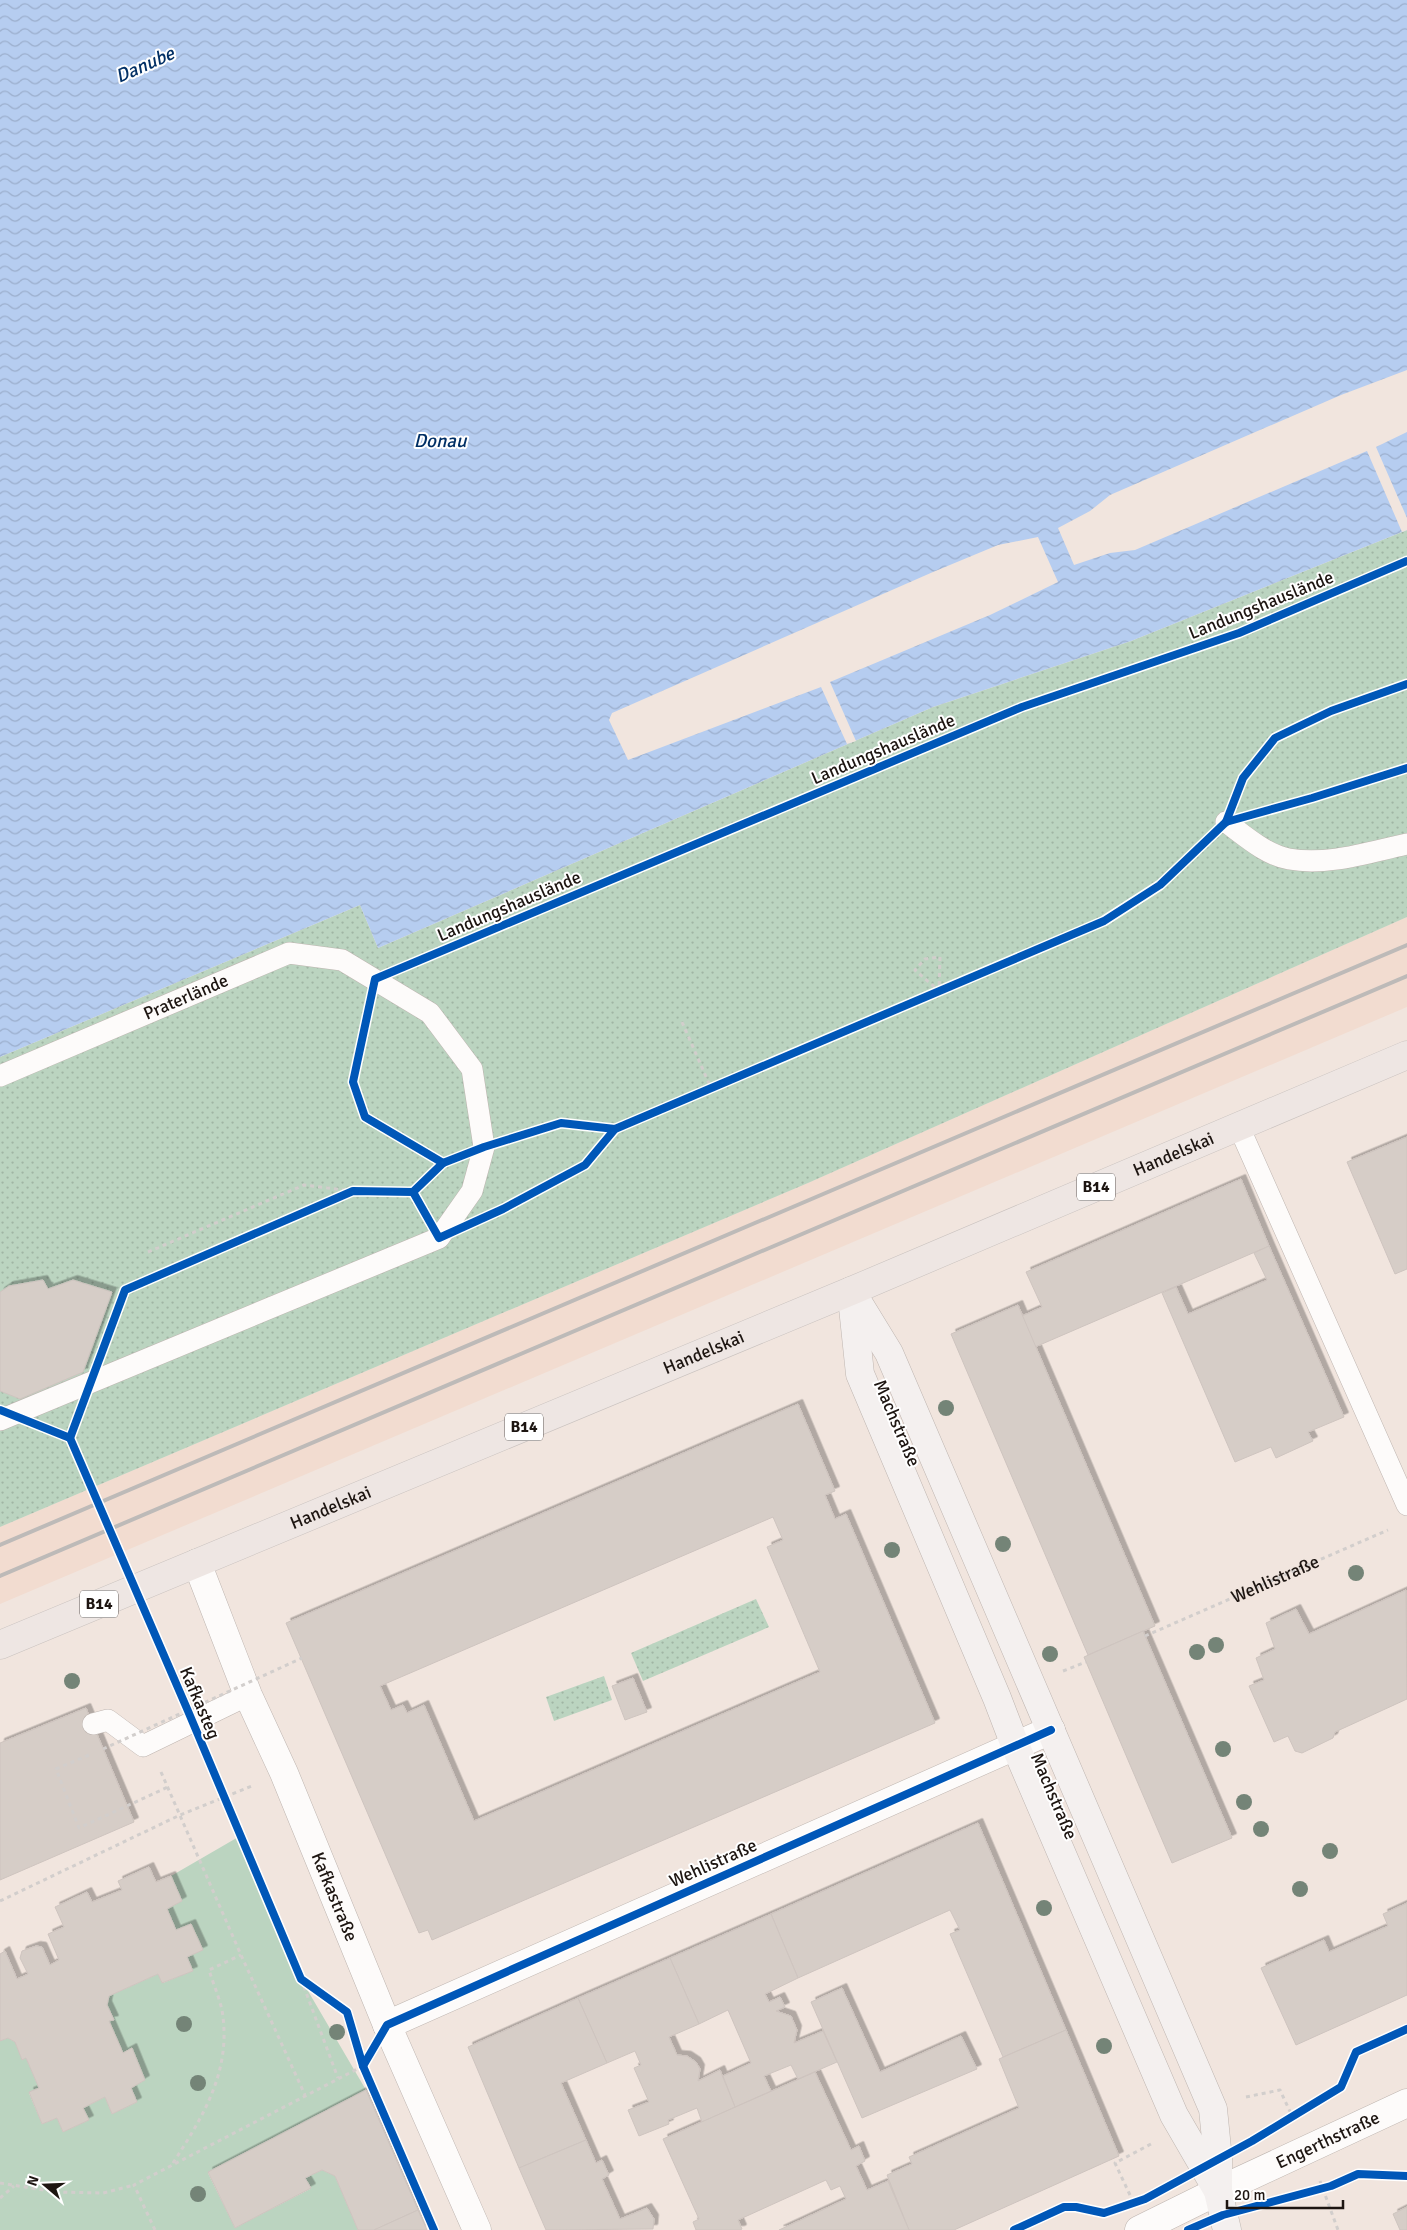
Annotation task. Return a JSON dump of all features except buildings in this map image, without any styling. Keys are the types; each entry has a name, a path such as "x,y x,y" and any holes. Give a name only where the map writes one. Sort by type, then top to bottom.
{"main road":[{"name":"Handelskai","path":"0,1645 851,1291 1407,1055"},
{"name":"Machstraße","path":"851,1291 889,1353 1213,2109 1218,2159 1218,2191"},
{"name":"Machstraße","path":"851,1291 860,1374 998,1698 1015,1745 1174,2115 1218,2191"},
{"path":"1218,2191 1227,2230"}],"street":[{"name":"Kafkastraße","path":"198,1563 248,1695 284,1773 387,2025 477,2230"},
{"name":"Wehlistraße","path":"387,2025 1051,1730"},
{"name":"Engerthstraße","path":"1139,2230 1218,2191 1407,2104"}],"lane":[{"path":"1226,822 1254,844 1288,859 1334,860 1407,844"},
{"name":"Praterlände","path":"0,1076 289,953 342,960 430,1013 472,1069 484,1147 472,1191 439,1238 0,1420"},
{"path":"1239,1126 1407,1505"},
{"path":"93,1724 108,1720 143,1746 248,1695"}],"path":[{"path":"940,957 939,991 914,970 925,959 940,957"},
{"path":"930,995 948,987"},
{"path":"682,1022 711,1088"},
{"path":"702,1092 720,1084"},
{"path":"148,1252 304,1185 361,1191"},
{"path":"334,1199 353,1191"},
{"path":"168,1787 79,1828 56,1770 302,1658"},
{"path":"149,1744 241,1955 305,2095"},
{"path":"0,1901 180,1815 284,1773"},
{"path":"222,1792 229,1810"},
{"path":"172,2165 202,2118 220,2073 224,2036 222,2010 209,1970 241,1955"},
{"path":"297,1970 338,2078"},
{"path":"300,1979 316,1990"},
{"path":"0,2183 56,2192 103,2193 134,2185 363,2066 387,2025"},
{"path":"361,2057 367,2075"},
{"path":"1238,2098 1280,2090 1287,2106"},
{"path":"1284,2122 1299,2112"},
{"path":"1132,2199 1116,2163 1156,2141"},
{"path":"0,2198 14,2185"},
{"path":"134,2185 155,2230"},
{"path":"1314,2191 1331,2186"},
{"path":"1325,2196 1338,2230"}],"shaded area":[{"path":"1407,917 1407,1007 0,1604 0,1527 808,1183"}],"green space":[{"path":"1407,530 1407,917 808,1183 0,1527 0,1057 360,905 378,948 933,707 1131,641"},
{"path":"756,1599 769,1627 643,1681 631,1653"},
{"path":"604,1676 612,1700 554,1721 546,1697"},
{"path":"240,1836 301,1979 366,2090 208,2173 235,2228 310,2189 305,2178 322,2170 335,2176 358,2230 0,2230 0,2041 8,2038 15,2042 22,2059 26,2058 39,2088 29,2093 42,2124 57,2118 63,2132 89,2120 83,2108 105,2097 112,2114 137,2102 131,2088 145,2080 132,2049 123,2053 109,2021 114,2020 107,2005 109,1996 158,1974 163,1983 192,1971 187,1957 202,1950 191,1924 176,1930 167,1909 182,1901 171,1876"}],"water":[{"name":"Donau","path":"0,0 1407,0 1407,530 1131,641 933,707 378,948 360,905 0,1057"}],"pier":[{"path":"1407,370 1407,432 1376,447 1407,518 1407,530 1402,532 1367,451 1135,550 1110,553 1074,565 1058,528 1090,511 1110,495 1341,395"},
{"path":"1038,537 1058,582 990,615 830,682 856,741 847,744 821,687 628,760 609,720 612,713 998,545"}],"railway":[{"path":"0,1545 1407,945"},
{"path":"0,1576 1407,976"}],"cycle path":[{"name":"Landungshauslände","path":"443,1163 365,1117 353,1082 375,979 1022,707 1239,633 1407,561"},
{"path":"1226,822 1243,778 1275,738 1331,711 1407,684"},
{"path":"615,1129 561,1123 484,1147 443,1163 413,1192 439,1238 503,1209 585,1165 615,1129 1104,921 1160,885 1226,822 1312,798 1407,768"},
{"path":"70,1438 125,1290 353,1191 413,1192"},
{"path":"0,1410 70,1438"},
{"name":"Kafkasteg","path":"70,1438 301,1979 347,2012 363,2066 434,2230"},
{"path":"363,2066 387,2025 1051,1730"},
{"path":"1014,2230 1064,2207 1076,2207 1104,2213 1145,2199 1252,2141 1341,2087 1356,2052 1407,2029"},
{"path":"1188,2230 1223,2215 1331,2186 1358,2174 1407,2176"}],"water label":[{"name":"Danube","path":"145,65"}]}
